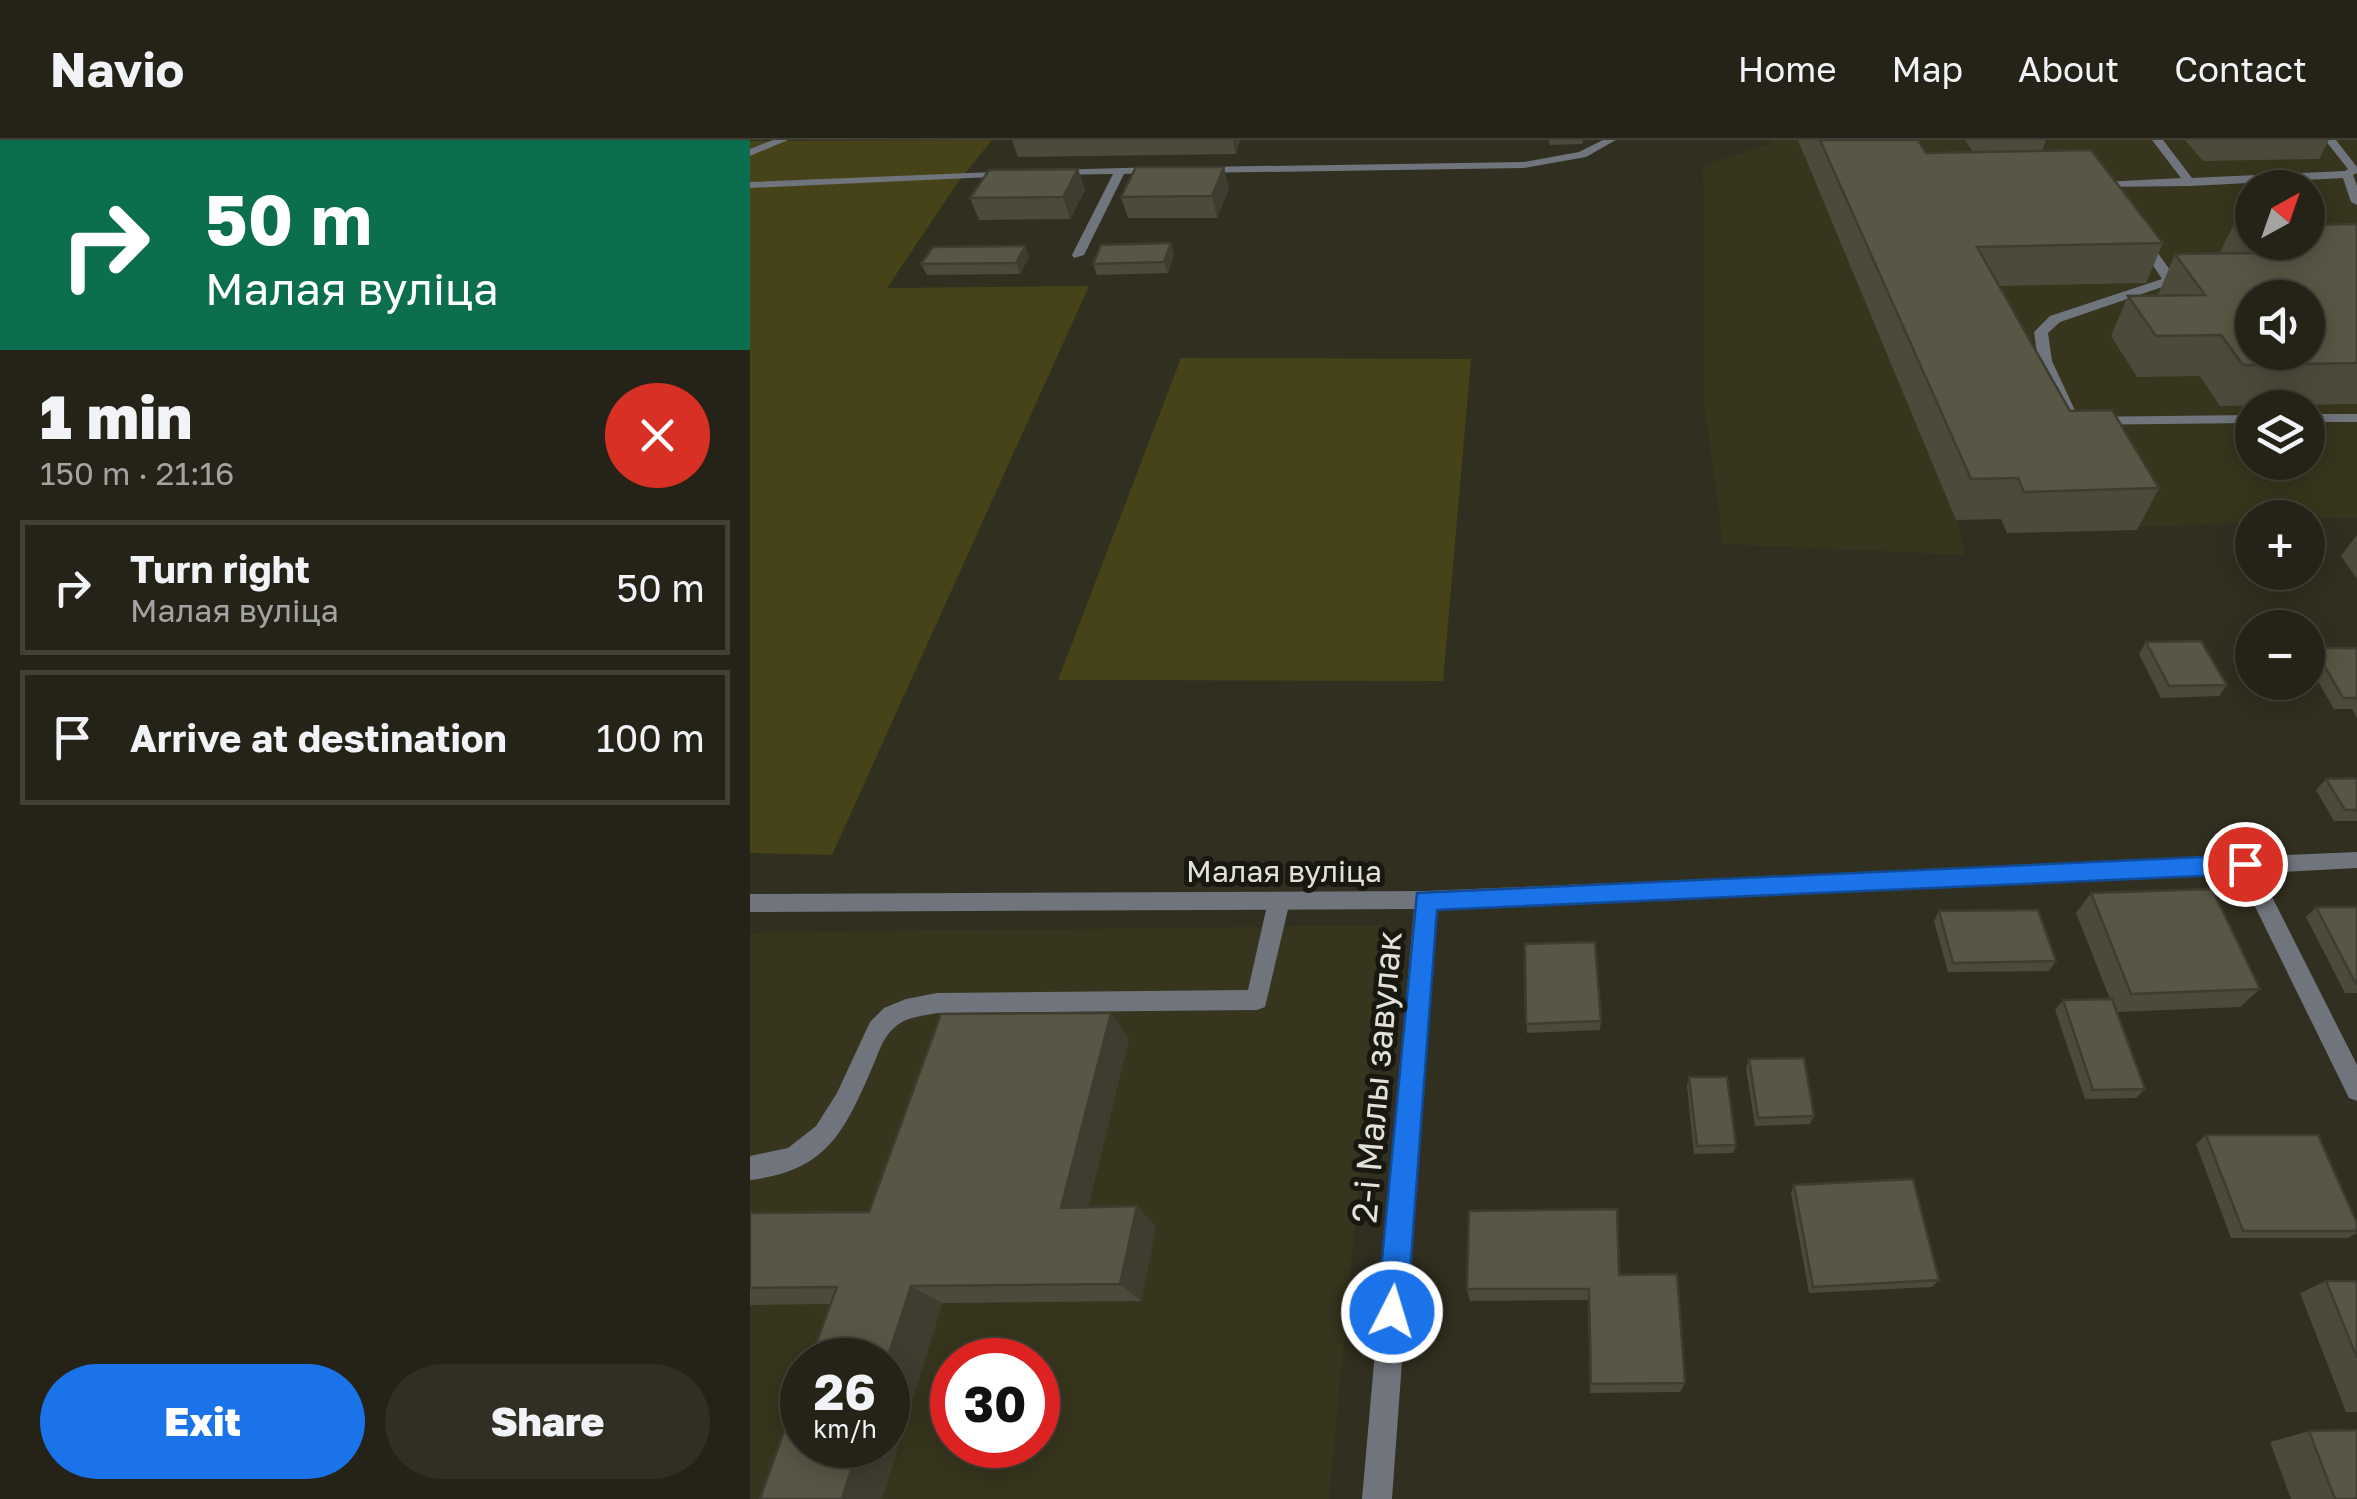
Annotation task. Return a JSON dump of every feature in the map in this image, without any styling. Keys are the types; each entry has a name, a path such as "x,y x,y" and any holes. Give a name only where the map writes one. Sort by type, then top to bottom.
{"street":[{"path":"750,153 784,140"},
{"path":"1044,173 1524,165 1582,155 1611,140"},
{"path":"2157,140 2190,183"},
{"path":"2085,178 2103,186 2346,174 2354,170 2330,140"},
{"path":"1258,169 1264,153"},
{"path":"1277,169 1295,158 1362,157"},
{"path":"986,174 998,158"},
{"path":"1078,254 1120,171"},
{"path":"750,185 1024,173"},
{"path":"2346,174 2357,202"},
{"path":"2103,186 2114,201"},
{"path":"2136,231 2169,277 2167,281 2054,320 2041,332 2045,362 2073,421 2235,419"},
{"path":"2325,418 2357,418"},
{"name":"Малая вуліца","path":"750,903 1425,900 2357,860"},
{"path":"2245,864 2357,1090"},
{"name":"2-і Малы завулак","path":"1377,1499 1425,900"},
{"path":"750,1168 773,1167 806,1151 833,1129 881,1024 901,1010 937,1003 1257,1000 1279,901"}],"shaded area":[{"path":"992,140 958,182 887,288 1089,286 832,855 750,853 750,141"},
{"path":"1770,140 2357,140 2357,518 2325,518 2325,500 2235,500 2235,523 2007,533 2001,519 1957,520 1965,555 1723,544 1704,401 1703,165 1770,144"},
{"path":"1181,358 1471,359 1443,681 1058,680"},
{"path":"1383,925 1329,1499 750,1499 750,933"}],"building":[{"path":"1820,140 1918,140 1926,153 2091,150 2163,243 1977,247 2070,411 2112,410 2159,488 2024,492 2018,478 1971,479"},
{"path":"1136,167 1224,167 1212,196 1121,197"},
{"path":"1078,169 1063,197 970,198 989,170"},
{"path":"2357,224 2357,363 2325,364 2325,280 2235,280 2235,354 2221,335 2156,336 2128,296 2205,295 2175,254 2235,253 2235,260 2325,260 2325,225"},
{"path":"1171,243 1164,262 1093,264 1101,245"},
{"path":"1025,246 1016,263 921,264 933,247"},
{"path":"2201,641 2227,685 2169,686 2146,642"},
{"path":"2325,648 2357,648 2357,698 2343,698 2325,667"},
{"path":"2357,778 2357,810 2345,810 2326,779"},
{"path":"2212,889 2260,989 2131,994 2091,893"},
{"path":"2316,907 2357,907 2357,984 2356,984"},
{"path":"2038,910 2056,961 1953,963 1939,911"},
{"path":"1595,942 1601,1021 1526,1024 1525,944"},
{"path":"2112,999 2145,1089 2093,1090 2063,1000"},
{"path":"1111,1013 1061,1208 1137,1206 1120,1284 911,1286 894,1338 818,1338 837,1287 750,1288 750,1213 869,1212 941,1014"},
{"path":"1804,1058 1814,1116 1758,1118 1749,1059"},
{"path":"1689,1077 1727,1077 1736,1145 1697,1146"},
{"path":"2206,1135 2318,1135 2357,1223 2357,1231 2243,1231"},
{"path":"1913,1179 1939,1280 1813,1287 1794,1185"},
{"path":"1617,1209 1619,1275 1677,1274 1685,1383 1591,1384 1589,1289 1467,1289 1469,1211"},
{"path":"2326,1281 2357,1281 2357,1358"},
{"path":"2357,1430 2357,1499 2335,1499 2309,1431"},
{"path":"780,1443 780,1468 852,1468 842,1499 760,1499"}],"route":[{"path":"1392,1312 1425,900 2245,864"}]}
